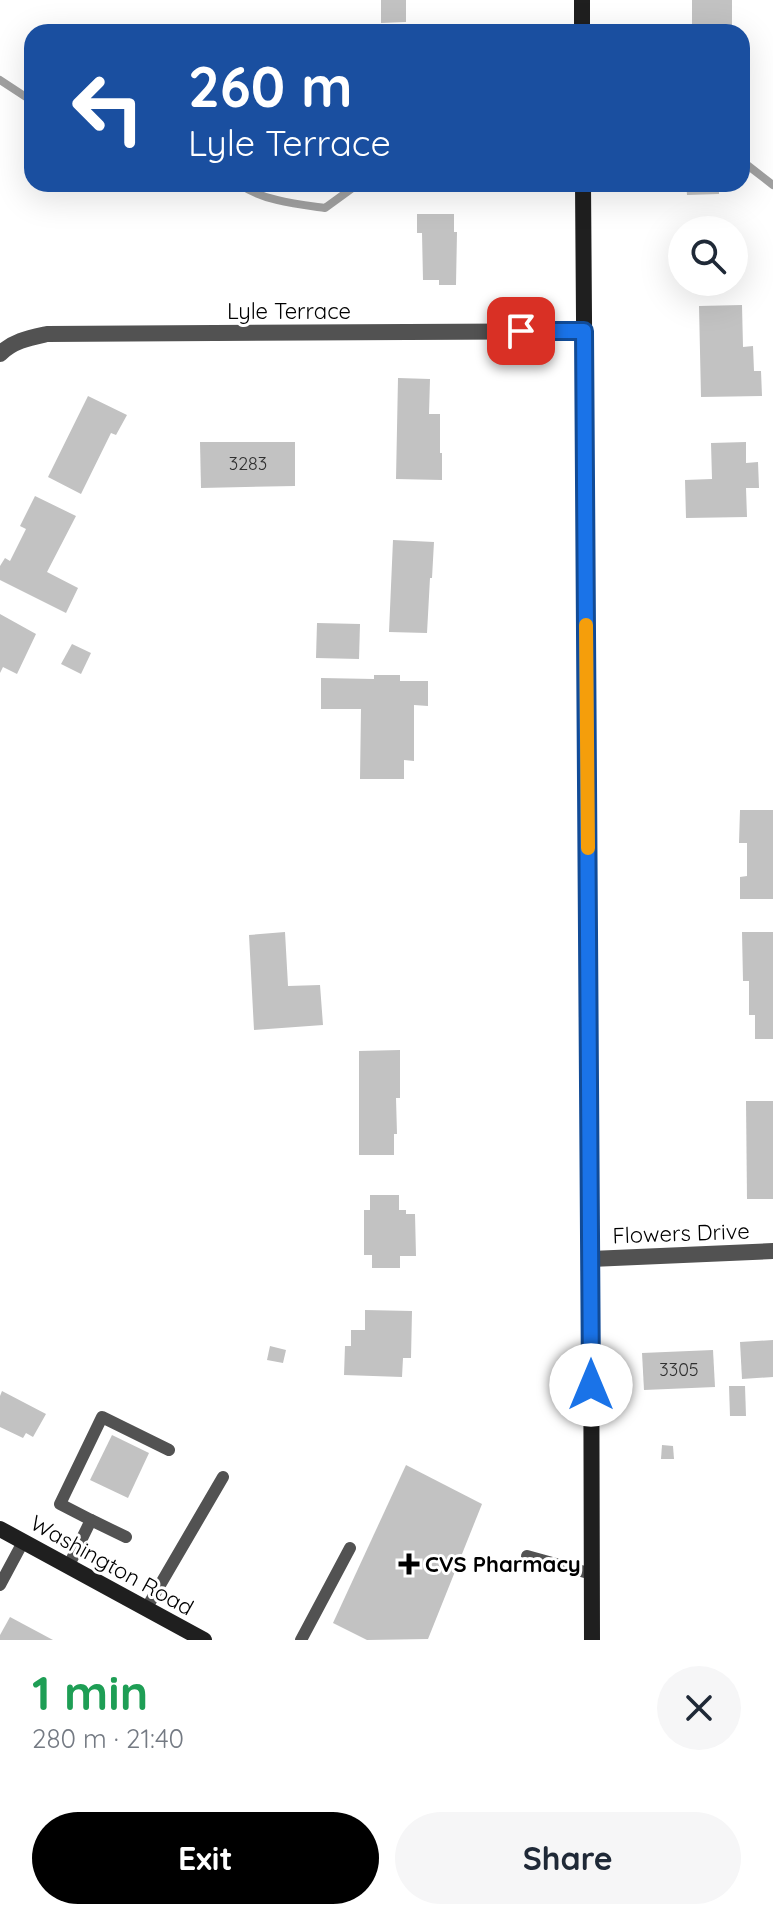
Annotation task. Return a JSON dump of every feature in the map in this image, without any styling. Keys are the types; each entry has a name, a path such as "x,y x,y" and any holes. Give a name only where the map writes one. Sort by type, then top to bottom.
{"street":[{"path":"582,0 582,24"},
{"path":"583,192 592,1640"},
{"name":"Lyle Terrace","path":"0,354 24,339 47,334 584,331"},
{"name":"Flowers Drive","path":"591,1259 773,1251"},
{"name":"Washington Road","path":"0,1529 204,1640"}],"lane":[{"path":"126,1537 60,1504 102,1417 169,1450"},
{"path":"146,1609 223,1477"},
{"path":"68,1567 91,1520"},
{"path":"0,1585 23,1542"},
{"path":"301,1640 350,1548"},
{"path":"527,1556 592,1574"}],"building":[{"path":"381,0 406,0 406,22 381,23"},
{"path":"692,0 732,0 732,24 692,24"},
{"path":"687,192 719,192 719,194 687,195"},
{"path":"417,214 454,214 454,232 457,232 456,285 439,285 439,280 423,280 422,233 417,233"},
{"path":"742,305 743,347 753,346 754,371 761,371 762,396 701,397 699,306"},
{"path":"398,378 430,379 429,414 440,414 442,480 396,479"},
{"path":"88,396 127,415 116,435 111,433 81,494 48,477"},
{"path":"200,442 295,442 295,486 201,488"},
{"path":"746,442 746,463 758,462 759,488 746,488 747,517 686,518 685,480 712,479 711,443"},
{"path":"35,496 76,516 47,572 78,588 66,613 0,580 0,566 5,558 10,561 26,529 20,526"},
{"path":"393,540 434,542 427,633 389,632"},
{"path":"0,614 36,634 17,674 3,667 0,673"},
{"path":"317,623 360,624 359,659 316,658"},
{"path":"72,644 91,653 81,674 61,664"},
{"path":"374,675 400,675 400,681 428,681 428,706 414,705 414,761 404,760 404,779 360,779 361,709 321,709 321,678 374,679"},
{"path":"740,810 773,810 773,899 740,899 740,877 747,876 747,843 739,843"},
{"path":"285,932 288,986 320,985 323,1025 254,1030 249,935"},
{"path":"742,932 773,932 773,1039 755,1039 755,1015 749,1015 749,981 743,981"},
{"path":"400,1050 400,1098 396,1098 394,1155 359,1155 359,1051"},
{"path":"746,1101 773,1101 773,1199 747,1199"},
{"path":"370,1195 399,1195 399,1210 415,1214 416,1256 400,1256 400,1268 372,1268 372,1255 364,1255 364,1210 370,1210"},
{"path":"365,1310 412,1311 411,1358 403,1358 402,1377 344,1375 345,1346 351,1346 351,1330 365,1330"},
{"path":"773,1340 773,1377 742,1379 740,1342"},
{"path":"270,1346 286,1350 283,1363 267,1360"},
{"path":"713,1350 715,1387 644,1390 642,1353"},
{"path":"729,1386 745,1386 746,1416 730,1416"},
{"path":"2,1391 46,1414 33,1437 26,1433 23,1438 0,1427"},
{"path":"112,1435 149,1453 128,1498 90,1480"},
{"path":"662,1445 673,1446 674,1459 661,1459"},
{"name":"CVS Pharmacy","path":"406,1465 482,1504 428,1639 367,1640 333,1623"},
{"path":"10,1617 53,1640 0,1640"}],"waterway":[{"path":"0,80 24,96"},
{"path":"750,167 773,185"},
{"path":"254,192 292,203 325,208 347,192"}],"slow traffic":[{"path":"586,625 588,848"}],"place":[{"name":"CVS Pharmacy","path":"409,1564"}],"route":[{"path":"521,331 584,331 591,1385"}]}
